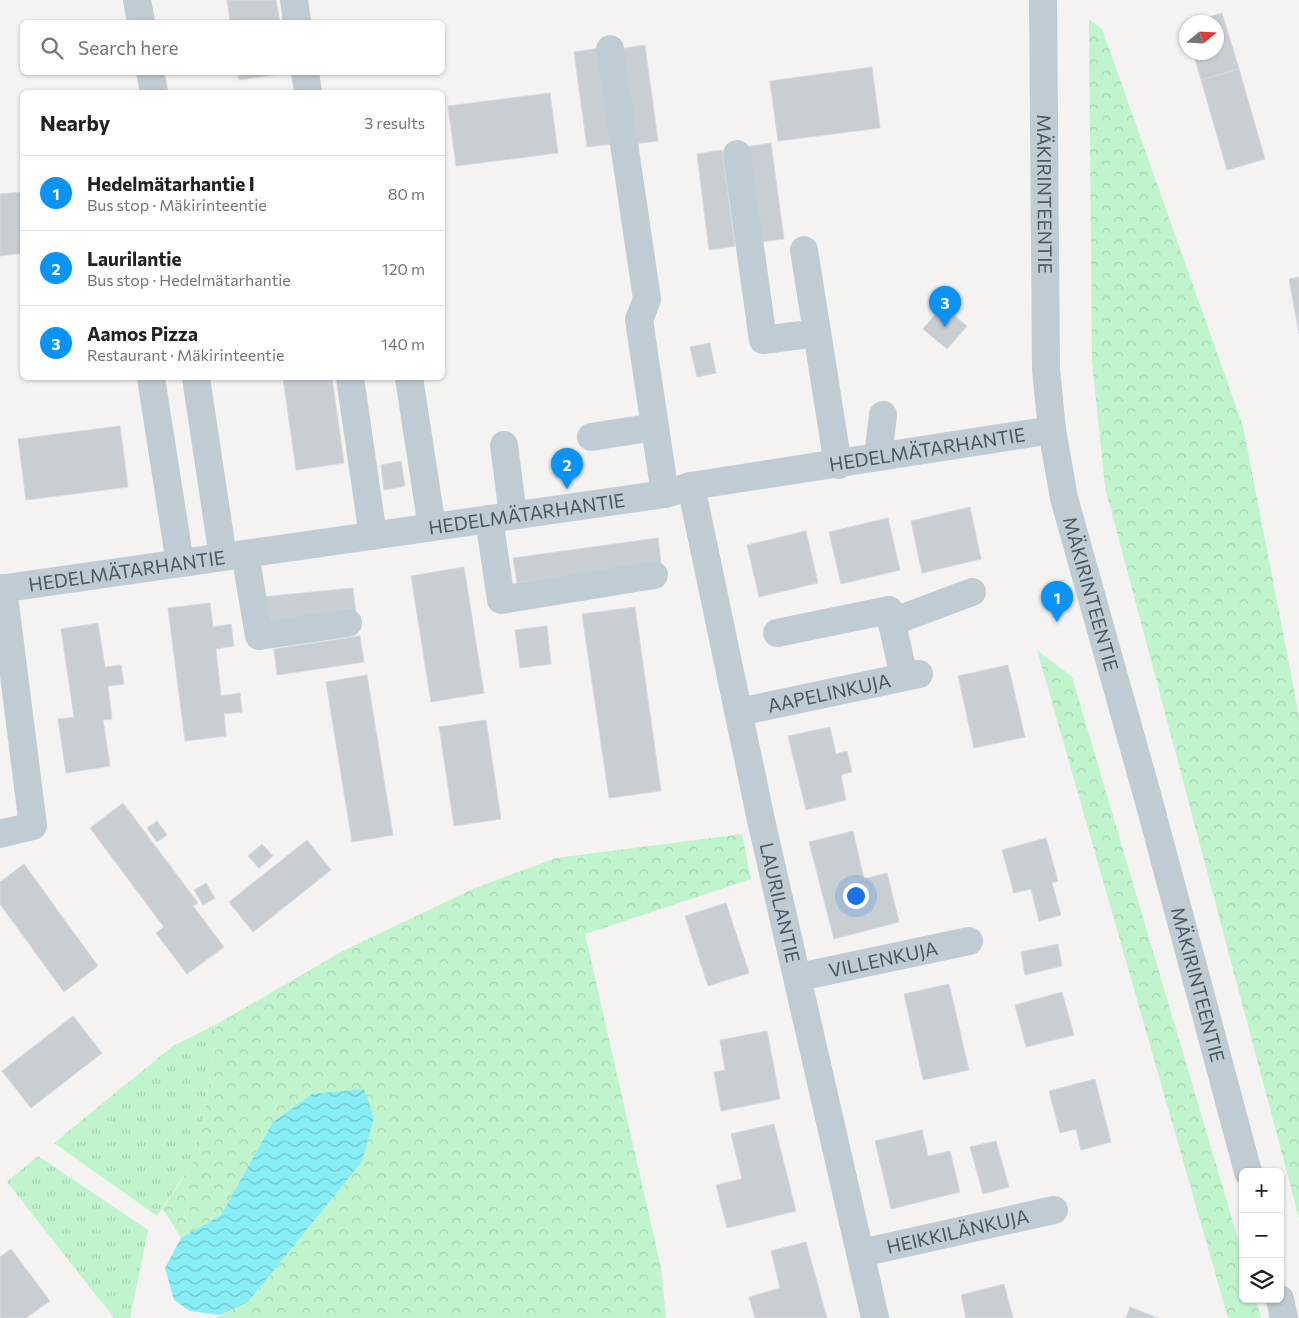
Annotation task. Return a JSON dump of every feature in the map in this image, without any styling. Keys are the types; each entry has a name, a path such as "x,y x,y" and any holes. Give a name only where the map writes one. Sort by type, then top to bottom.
{"street":[{"path":"137,0 141,20"},
{"path":"294,0 298,20"},
{"name":"MÄKIRINTEENTIE","path":"1043,0 1046,369 1052,430 1064,498 1154,817 1247,1168"},
{"path":"610,49 647,299 639,320 665,494"},
{"path":"151,75 154,90"},
{"path":"305,75 308,90"},
{"path":"736,154 763,340 817,333"},
{"path":"804,250 838,464"},
{"path":"152,380 180,563"},
{"path":"196,380 234,555 259,636 348,623"},
{"path":"350,380 374,536"},
{"path":"409,380 432,527"},
{"path":"878,458 883,415"},
{"path":"591,437 655,427"},
{"name":"HEDELMÄTARHANTIE","path":"1,589 665,494 691,486 1052,430"},
{"path":"504,444 500,600 654,575"},
{"name":"LAURILANTIE","path":"691,486 739,712 875,1318"},
{"path":"0,834 33,826 1,589"},
{"path":"777,633 889,610 892,622 972,592"},
{"name":"AAPELINKUJA","path":"739,712 911,676 892,622"},
{"name":"VILLENKUJA","path":"799,977 969,941"},
{"name":"HEIKKILÄNKUJA","path":"861,1253 1054,1210"},
{"path":"1281,1303 1284,1318"}],"green space":[{"path":"1089,19 1102,29 1243,426 1299,716 1299,1218 1105,487 1092,362"},
{"path":"1037,650 1072,677 1239,1242 1239,1303 1257,1303 1261,1318 1228,1318"},
{"path":"742,834 751,879 585,934 661,1268 666,1318 215,1318 248,1302 362,1162 273,1122 221,1215 181,1238 163,1209 199,1153 217,1024 341,952 475,888 556,858"},
{"path":"217,1024 199,1153 157,1216 54,1143 173,1046"},
{"path":"38,1156 148,1230 130,1318 114,1318 7,1182"}],"water":[{"path":"364,1089 374,1118 362,1162 248,1302 220,1315 190,1311 174,1300 165,1268 181,1238 221,1215 273,1122 312,1094"}],"building":[{"path":"227,0 276,0 280,20 230,20"},
{"path":"1224,20 1239,69 1201,80 1195,60 1224,60"},
{"path":"645,45 658,141 633,144 620,49"},
{"path":"599,48 612,144 587,147 574,52"},
{"path":"872,67 880,128 778,141 770,81"},
{"path":"1239,69 1265,159 1227,170 1201,80"},
{"path":"238,75 273,75 239,80"},
{"path":"550,93 558,153 456,166 448,106"},
{"path":"771,143 784,239 759,242 746,147"},
{"path":"722,150 735,246 709,250 697,154"},
{"path":"20,192 20,253 0,256 0,194"},
{"path":"1299,277 1299,334 1289,279"},
{"path":"942,306 967,326 947,349 923,329"},
{"path":"710,343 716,373 697,377 690,347"},
{"path":"283,380 332,380 344,463 296,470"},
{"path":"120,426 128,487 26,500 18,439"},
{"path":"401,461 405,486 384,490 381,465"},
{"path":"970,507 981,559 922,573 911,521"},
{"path":"888,518 900,570 841,584 829,532"},
{"path":"806,531 818,583 759,597 747,545"},
{"path":"658,538 661,563 517,583 513,558"},
{"path":"464,567 484,693 431,702 411,576"},
{"path":"353,588 357,621 266,630 262,597"},
{"path":"210,603 213,627 231,624 234,646 216,649 221,696 240,693 242,712 224,714 226,736 185,741 168,608"},
{"path":"635,607 661,791 609,798 582,614"},
{"path":"98,623 105,667 121,665 124,684 108,686 112,719 103,720 110,766 66,773 58,719 74,717 61,629"},
{"path":"547,626 551,664 520,668 515,630"},
{"path":"360,636 364,662 277,675 274,649"},
{"path":"1008,665 1025,737 974,748 958,676"},
{"path":"367,675 393,835 352,842 326,682"},
{"path":"486,720 501,819 454,826 439,727"},
{"path":"830,727 836,754 847,751 852,772 841,775 846,800 806,810 788,736"},
{"path":"123,803 198,903 193,906 224,947 187,974 156,933 164,927 90,828"},
{"path":"157,821 167,835 157,842 147,828"},
{"path":"853,831 864,879 887,873 899,922 834,939 809,842"},
{"path":"1046,838 1058,881 1052,883 1061,915 1039,921 1031,889 1014,893 1002,850"},
{"path":"307,840 331,870 253,932 229,902"},
{"path":"262,844 273,856 259,868 248,856"},
{"path":"24,864 98,966 64,992 0,904 0,882"},
{"path":"206,883 215,898 203,905 194,890"},
{"path":"726,903 749,973 708,986 685,916"},
{"path":"1058,944 1062,966 1025,975 1021,952"},
{"path":"949,984 969,1070 923,1080 904,994"},
{"path":"1062,992 1074,1035 1026,1047 1015,1005"},
{"path":"73,1016 102,1053 31,1108 2,1071"},
{"path":"767,1031 780,1099 721,1111 714,1072 725,1070 720,1040"},
{"path":"1095,1079 1111,1142 1081,1150 1076,1129 1060,1133 1049,1091"},
{"path":"774,1124 796,1211 727,1228 716,1185 742,1179 731,1134"},
{"path":"922,1130 928,1156 950,1151 960,1192 891,1209 875,1141"},
{"path":"996,1141 1009,1187 983,1194 970,1147"},
{"path":"806,1242 827,1318 755,1318 749,1297 780,1288 771,1251"},
{"path":"11,1249 50,1301 26,1318 0,1318 0,1257"},
{"path":"1004,1284 1013,1318 966,1318 961,1295"},
{"path":"1130,1307 1158,1318 1126,1318"}],"place":[{"name":"Aamos Pizza","path":"945,327"},
{"name":"Laurilantie","path":"567,489"},
{"name":"Hedelmätarhantie I","path":"1057,622"}]}
